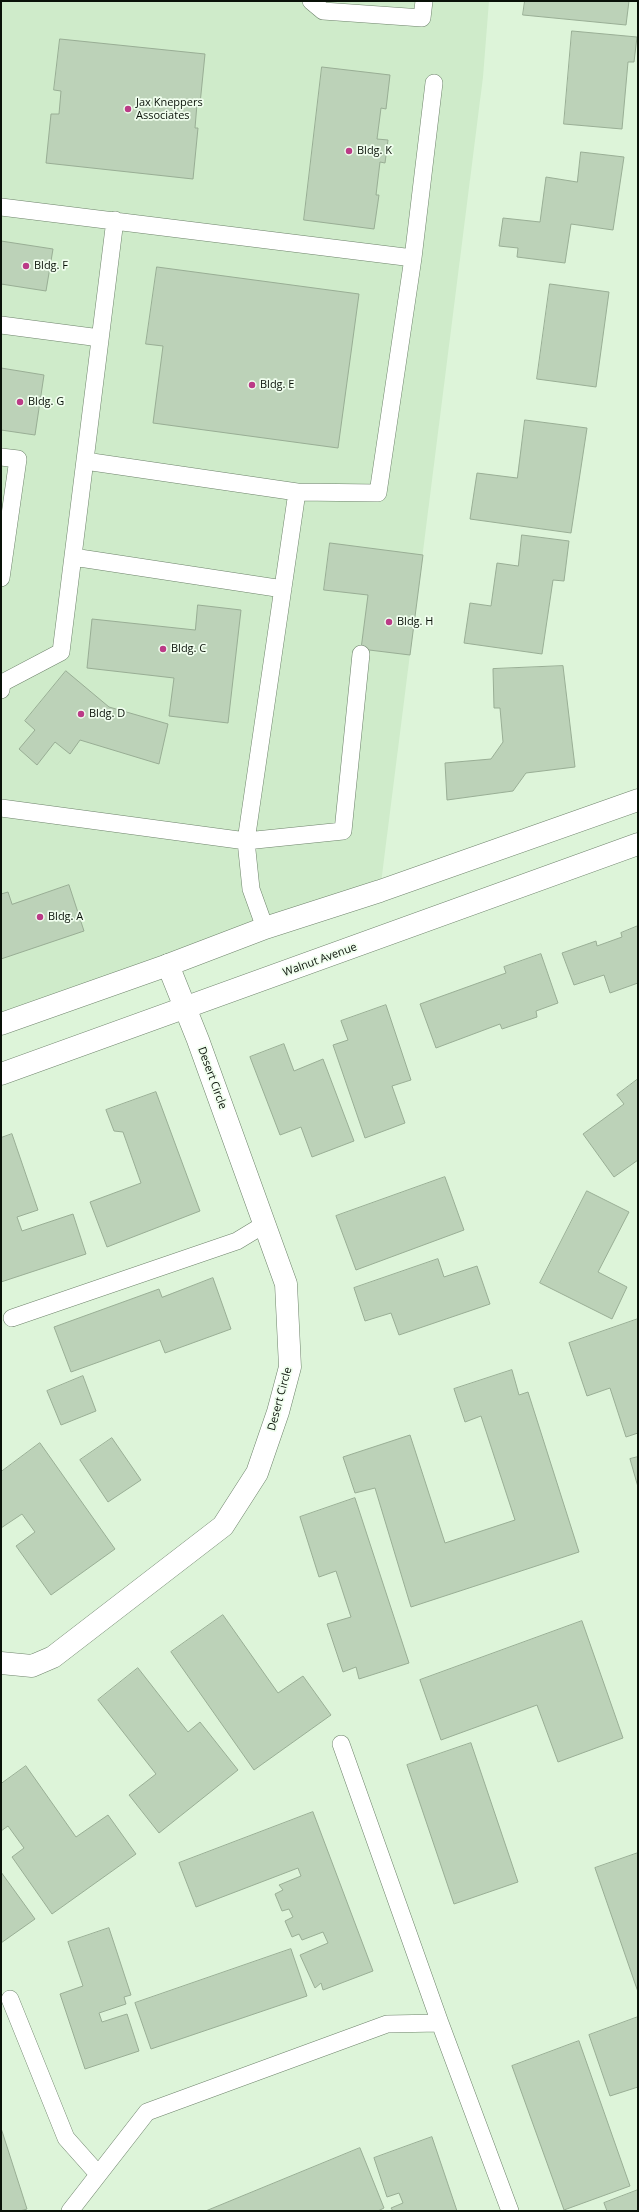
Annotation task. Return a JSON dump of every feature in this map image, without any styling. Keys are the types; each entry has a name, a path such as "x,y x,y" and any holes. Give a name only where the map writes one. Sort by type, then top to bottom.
{"street":[{"path":"1,1024 168,965 266,928 638,800"},
{"name":"Walnut Avenue","path":"1,1074 185,1009 638,844"},
{"name":"Desert Circle","path":"1,1663 32,1666 52,1657 223,1526 257,1472 278,1412 290,1367 286,1284 168,965"}],"lane":[{"path":"311,1 323,12 422,18 424,1"},
{"path":"85,461 298,492 378,493 413,258 434,82"},
{"path":"1,206 413,258"},
{"path":"1,690 2,683 60,652 115,220"},
{"path":"1,325 100,338"},
{"path":"1,457 18,459 1,578"},
{"path":"266,928 251,889 246,841 298,492"},
{"path":"73,557 283,589"},
{"path":"1,808 246,841 343,831 361,654"},
{"path":"12,1318 236,1241 265,1224"},
{"path":"341,1744 440,2022 510,2211"},
{"path":"10,1999 66,2138 98,2174"},
{"path":"70,2211 147,2112 387,2024 440,2022"}],"shaded area":[{"path":"1,1 489,1 483,77 380,891 1,1024"}],"building":[{"path":"525,1 629,1 626,25 523,15"},
{"path":"572,31 637,37 634,62 628,62 622,129 564,124"},
{"name":"Jax Kneppers Associates","path":"60,39 205,54 200,104 197,104 195,128 198,128 193,179 46,163 51,114 59,114 61,91 54,90"},
{"name":"Bldg. K","path":"322,67 390,75 386,109 381,108 377,139 388,140 385,163 380,162 376,195 379,195 374,229 304,220"},
{"path":"581,152 624,157 613,230 571,224 565,263 517,257 518,248 499,246 503,218 540,222 546,177 577,182"},
{"name":"Bldg. F","path":"1,241 53,249 46,291 1,284"},
{"name":"Bldg. E","path":"157,267 359,294 338,448 153,423 163,346 146,344"},
{"path":"550,284 609,292 596,387 537,379"},
{"name":"Bldg. G","path":"1,368 44,375 35,435 1,430"},
{"path":"525,420 587,428 571,533 470,519 477,473 517,478"},
{"path":"522,535 569,541 564,581 553,580 542,654 464,643 470,603 491,606 497,563 518,566"},
{"name":"Bldg. H","path":"330,543 423,555 410,655 361,649 368,595 324,590"},
{"name":"Bldg. C","path":"198,605 241,610 228,723 169,716 174,678 87,668 92,619 195,630"},
{"path":"563,666 575,767 526,773 513,791 447,800 445,763 491,759 503,742 500,708 494,708 493,669"},
{"name":"Bldg. D","path":"66,671 109,707 168,724 159,764 80,740 70,754 55,742 37,765 19,749 35,730 25,721"},
{"name":"Bldg. A","path":"69,885 84,931 1,959 1,894 8,892 12,904"},
{"path":"638,926 638,983 610,993 604,975 574,985 562,953 596,941 597,946 622,937 621,933"},
{"path":"541,954 558,1003 536,1011 537,1017 502,1029 500,1024 436,1048 420,1004 506,973 504,967"},
{"path":"386,1005 411,1080 392,1086 405,1123 365,1138 333,1045 348,1040 341,1021"},
{"path":"284,1044 294,1071 323,1059 354,1141 312,1157 301,1127 280,1135 250,1057"},
{"path":"638,1079 638,1160 614,1177 583,1134 624,1104 617,1095"},
{"path":"156,1092 200,1211 107,1247 90,1202 141,1183 123,1132 114,1131 106,1110"},
{"path":"12,1134 38,1210 17,1217 22,1231 73,1214 86,1254 1,1282 1,1138"},
{"path":"445,1177 464,1230 356,1270 336,1216"},
{"path":"587,1191 629,1212 598,1272 627,1287 612,1319 540,1283"},
{"path":"438,1259 444,1277 477,1266 490,1304 399,1335 391,1313 365,1321 354,1288"},
{"path":"213,1278 231,1329 165,1353 160,1340 71,1372 54,1327 159,1289 162,1297"},
{"path":"638,1319 638,1433 626,1437 610,1388 587,1396 569,1343"},
{"path":"512,1370 519,1395 528,1392 579,1552 411,1607 375,1488 355,1493 343,1457 410,1435 445,1543 515,1520 481,1416 465,1422 454,1389"},
{"path":"83,1376 96,1411 61,1425 47,1391"},
{"path":"112,1438 141,1480 108,1502 80,1460"},
{"path":"40,1443 115,1549 51,1595 16,1546 35,1532 22,1514 1,1528 1,1472"},
{"path":"638,1457 638,1487 630,1459"},
{"path":"355,1498 409,1663 359,1679 356,1667 343,1672 327,1624 351,1617 336,1571 319,1577 300,1517"},
{"path":"223,1615 278,1693 303,1676 331,1715 254,1770 171,1652"},
{"path":"582,1621 623,1738 558,1762 537,1705 441,1740 420,1680"},
{"path":"138,1668 188,1732 200,1722 238,1770 159,1833 129,1795 156,1774 98,1700"},
{"path":"471,1743 518,1882 454,1904 407,1765"},
{"path":"26,1766 76,1837 108,1815 136,1854 52,1914 12,1857 24,1848 8,1826 1,1831 1,1784"},
{"path":"313,1812 373,1971 323,1990 321,1983 315,1988 300,1955 328,1943 323,1932 302,1940 299,1934 292,1937 285,1921 293,1917 289,1909 282,1911 275,1894 283,1890 279,1885 301,1876 298,1868 196,1907 179,1863"},
{"path":"638,1853 638,1992 595,1868"},
{"path":"1,1872 35,1919 1,1943"},
{"path":"109,1928 131,1995 124,1997 126,2004 99,2013 102,2022 127,2014 139,2051 85,2069 60,1994 83,1986 68,1942"},
{"path":"291,1949 307,1996 151,2049 135,2003"},
{"path":"638,2017 638,2087 610,2096 589,2035"},
{"path":"579,2041 630,2186 564,2210 512,2066"},
{"path":"1,2128 27,2209 20,2211 1,2211"},
{"path":"432,2137 457,2211 393,2211 391,2208 403,2203 399,2193 387,2197 374,2158"},
{"path":"360,2148 384,2208 378,2211 206,2211"},
{"path":"638,2190 638,2211 607,2211 604,2203"}],"place":[{"name":"Jax Kneppers Associates","path":"128,109"},
{"name":"Bldg. K","path":"349,151"},
{"name":"Bldg. F","path":"26,266"},
{"name":"Bldg. E","path":"252,385"},
{"name":"Bldg. G","path":"20,402"},
{"name":"Bldg. H","path":"389,622"},
{"name":"Bldg. C","path":"163,649"},
{"name":"Bldg. D","path":"81,714"},
{"name":"Bldg. A","path":"40,917"}]}
